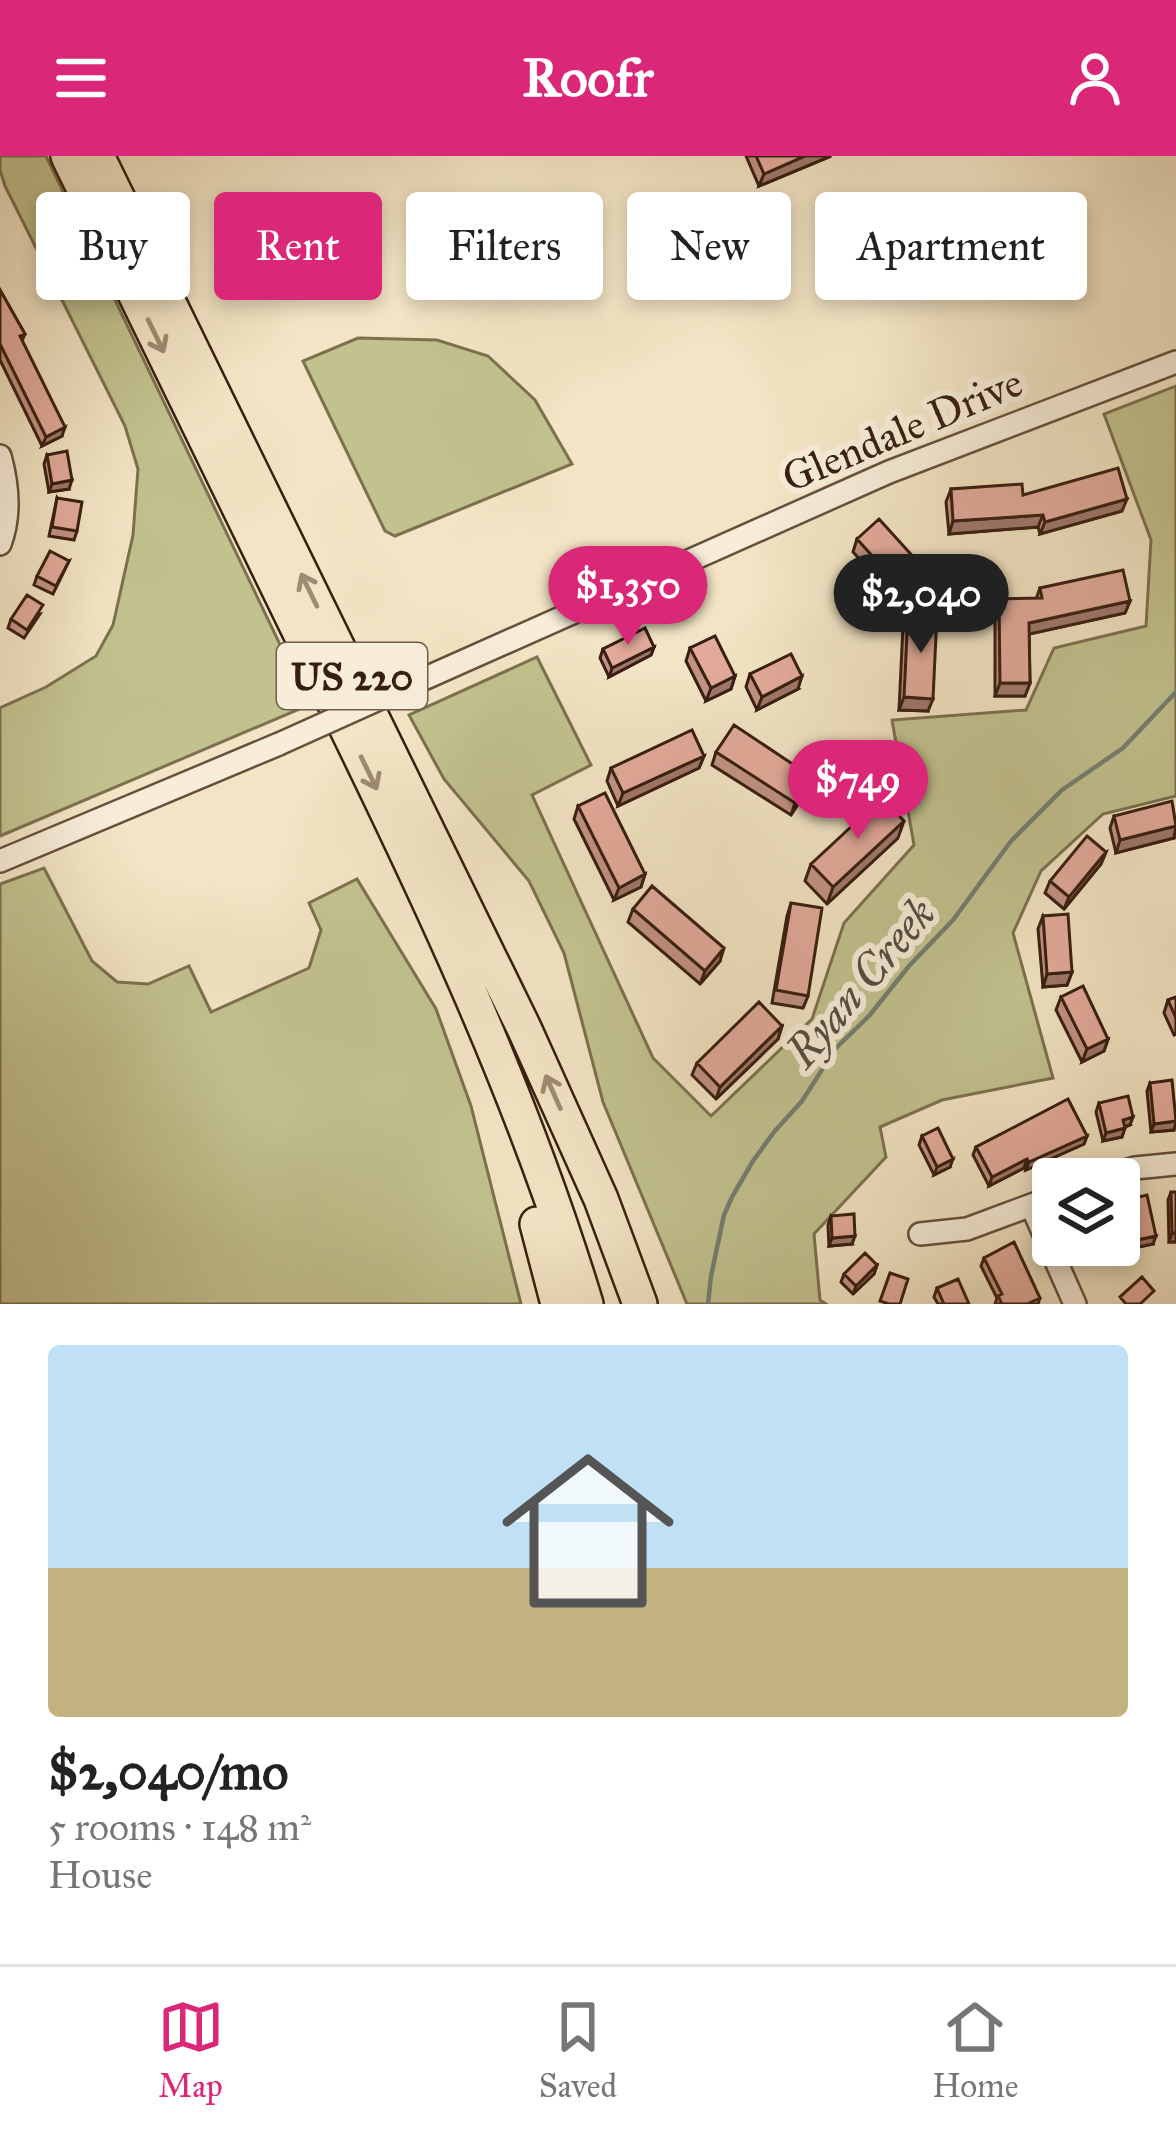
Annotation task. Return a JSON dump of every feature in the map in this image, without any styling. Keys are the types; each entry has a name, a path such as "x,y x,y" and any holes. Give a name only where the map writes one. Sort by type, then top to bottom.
{"highway":[{"name":"US 220","path":"68,156 413,863 518,1110 586,1304"},
{"name":"US 220","path":"97,156 524,1028 601,1199 640,1304"},
{"path":"472,998 475,1035 532,1203 558,1304"},
{"path":"601,1199 629,1236 656,1304"}],"street":[{"name":"Glendale Drive","path":"0,861 280,744 889,472 1176,362"},
{"path":"0,456 8,518 0,544"},
{"path":"1140,1168 1176,1164"},
{"path":"920,1234 967,1229 1032,1206"},
{"path":"1063,1266 1075,1304"}],"green space":[{"path":"0,156 46,156 63,192 36,192 36,248 5,186"},
{"path":"62,300 115,300 309,705 0,836 0,708 96,656 113,625 133,535 138,469 125,426"},
{"path":"358,338 437,340 488,356 535,400 572,464 395,536 385,531 303,361"},
{"path":"1176,386 1176,796 1103,814 1041,871 1013,933 1053,1078 942,1100 880,1127 886,1157 814,1234 820,1300 826,1304 687,1304 603,1102 564,953 529,881 444,779 409,715 537,657 591,765 532,795 653,1058 711,1116 812,1019 844,923 914,845 892,720 1026,710 1054,648 1146,626 1151,540 1104,414"},
{"path":"44,868 92,961 117,982 148,984 189,966 211,1012 309,968 321,930 309,903 357,879 436,1009 471,1106 521,1304 0,1304 0,884"}],"building":[{"path":"756,156 805,156 764,174"},
{"path":"0,290 25,334 20,336 65,427 46,437 0,344"},
{"path":"67,451 72,480 52,484 47,455"},
{"path":"1118,468 1127,499 1045,522 1043,515 953,521 951,489 1022,484 1023,495"},
{"path":"57,498 82,502 77,531 52,527"},
{"path":"879,519 936,582 914,602 857,539"},
{"path":"50,551 69,561 56,586 37,576"},
{"path":"1123,570 1130,601 1029,623 1030,683 1000,683 999,599 1042,598 1040,588"},
{"path":"27,595 43,605 27,630 11,619"},
{"path":"908,613 937,614 933,699 904,697"},
{"path":"645,628 654,647 612,668 603,649"},
{"path":"715,636 735,676 711,688 690,648"},
{"path":"791,654 802,676 762,697 750,674"},
{"path":"734,725 812,777 795,803 716,752"},
{"path":"692,730 704,756 623,793 611,768"},
{"path":"605,793 645,874 619,888 578,806"},
{"path":"882,798 904,821 833,887 811,864"},
{"path":"1172,801 1176,826 1120,840 1114,816"},
{"path":"1087,836 1106,852 1069,897 1050,881"},
{"path":"652,886 724,948 705,971 633,909"},
{"path":"791,903 822,908 808,996 776,990"},
{"path":"1068,914 1072,972 1047,974 1043,916"},
{"path":"1083,986 1108,1039 1087,1049 1061,997"},
{"path":"759,1002 782,1026 720,1087 697,1063"},
{"path":"1172,1080 1176,1121 1154,1124 1150,1083"},
{"path":"1128,1096 1133,1117 1123,1120 1125,1128 1106,1133 1099,1103"},
{"path":"1068,1099 1087,1136 992,1177 976,1147"},
{"path":"938,1128 953,1159 937,1167 922,1136"},
{"path":"1171,1192 1176,1192 1176,1233 1172,1233"},
{"path":"1147,1195 1156,1236 1140,1239 1140,1197"},
{"path":"854,1214 855,1236 832,1238 831,1216"},
{"path":"1014,1242 1040,1298 1027,1304 1002,1304 998,1296 1002,1294 984,1258"},
{"path":"865,1253 877,1265 856,1286 844,1274"},
{"path":"890,1273 908,1279 900,1304 880,1301"},
{"path":"1142,1277 1154,1291 1140,1304 1126,1304 1120,1297"},
{"path":"958,1279 969,1304 944,1304 937,1288"}],"waterway":[{"name":"Ryan Creek","path":"708,1304 724,1215 732,1197 836,1048 953,920 1011,841 1062,790 1123,748 1176,692"}]}
